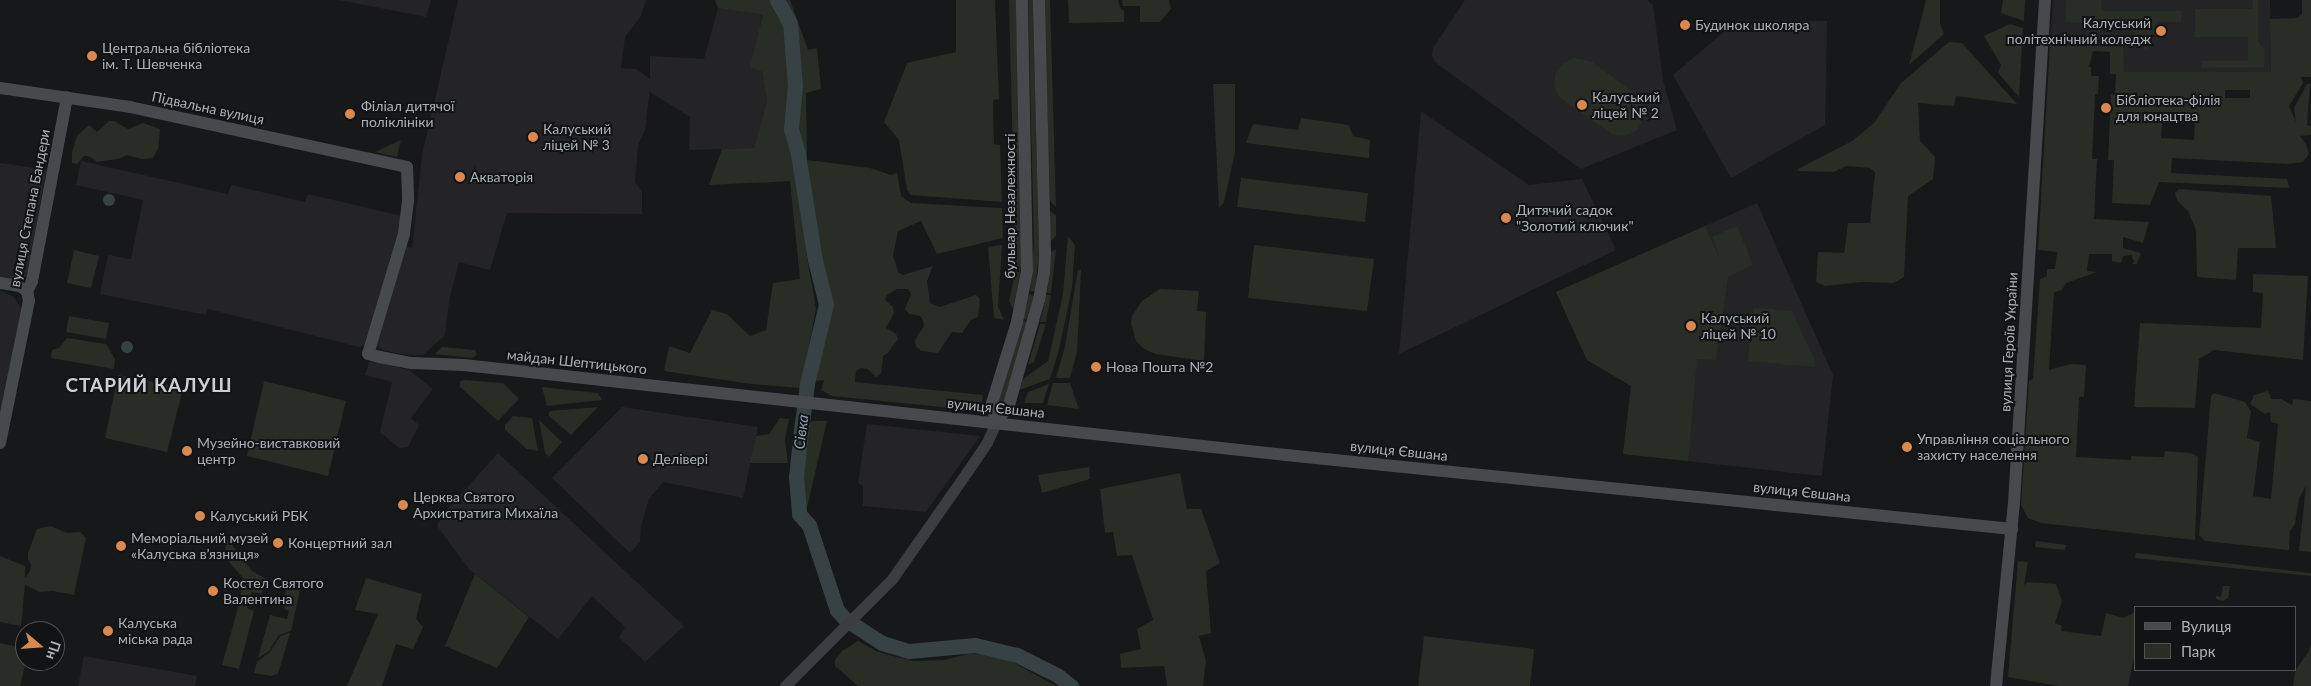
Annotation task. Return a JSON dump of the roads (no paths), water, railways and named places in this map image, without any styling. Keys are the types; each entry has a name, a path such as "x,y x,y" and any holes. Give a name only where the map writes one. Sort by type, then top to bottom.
{"main road":[{"name":"бульвар Незалежності","path":"996,424 992,403 1017,322 1027,270 1022,0"},
{"path":"996,424 1009,405 1017,380 1039,300 1044,262 1039,0"},
{"name":"вулиця Героїв України","path":"1996,686 2012,529 2045,0"},
{"name":"Підвальна вулиця","path":"0,88 130,107 407,167 408,201 404,234 368,354"},
{"name":"вулиця Степана Бандери","path":"0,443 29,301 27,291 32,280 67,97"},
{"path":"0,282 20,286 27,291"},
{"name":"майдан Шептицького","path":"368,354 412,363 464,365 783,399"},
{"name":"вулиця Євшана","path":"783,399 996,424 2012,529"}],"street":[{"path":"785,686 892,579 977,457 996,424"}],"waterway":[{"name":"Сівка","path":"777,0 790,23 795,85 791,129 798,154 815,260 826,304 807,384 796,477 799,514 809,525 837,610 845,619 882,643 909,651 975,645 1017,655 1057,675 1071,686"}],"place":[{"name":"Будинок школяра","path":"1685,25"},
{"name":"Калуський політехнічний коледж","path":"2161,31"},
{"name":"Центральна бібліотека ім. Т. Шевченка","path":"92,56"},
{"name":"Калуський ліцей № 2","path":"1582,105"},
{"name":"Бібліотека-філія для юнацтва","path":"2106,108"},
{"name":"Філіал дитячої поліклініки","path":"350,114"},
{"name":"Калуський ліцей № 3","path":"533,137"},
{"name":"Акваторія","path":"460,177"},
{"name":"Дитячий садок \"Золотий ключик\"","path":"1506,218"},
{"name":"Калуський ліцей № 10","path":"1691,326"},
{"name":"Нова Пошта №2","path":"1096,367"},
{"name":"Управління соціального захисту населення","path":"1907,447"},
{"name":"Музейно-виставковий центр","path":"187,451"},
{"name":"Делівері","path":"643,459"},
{"name":"Церква Святого Архистратига Михаїла","path":"403,505"},
{"name":"Калуський РБК","path":"200,516"},
{"name":"Концертний зал","path":"278,543"},
{"name":"Меморіальний музей «Калуська в’язниця»","path":"121,546"},
{"name":"Костел Святого Валентина","path":"213,591"},
{"name":"Калуська міська рада","path":"108,631"}],"district":[{"name":"СТАРИЙ КАЛУШ","path":"149,385"}]}
